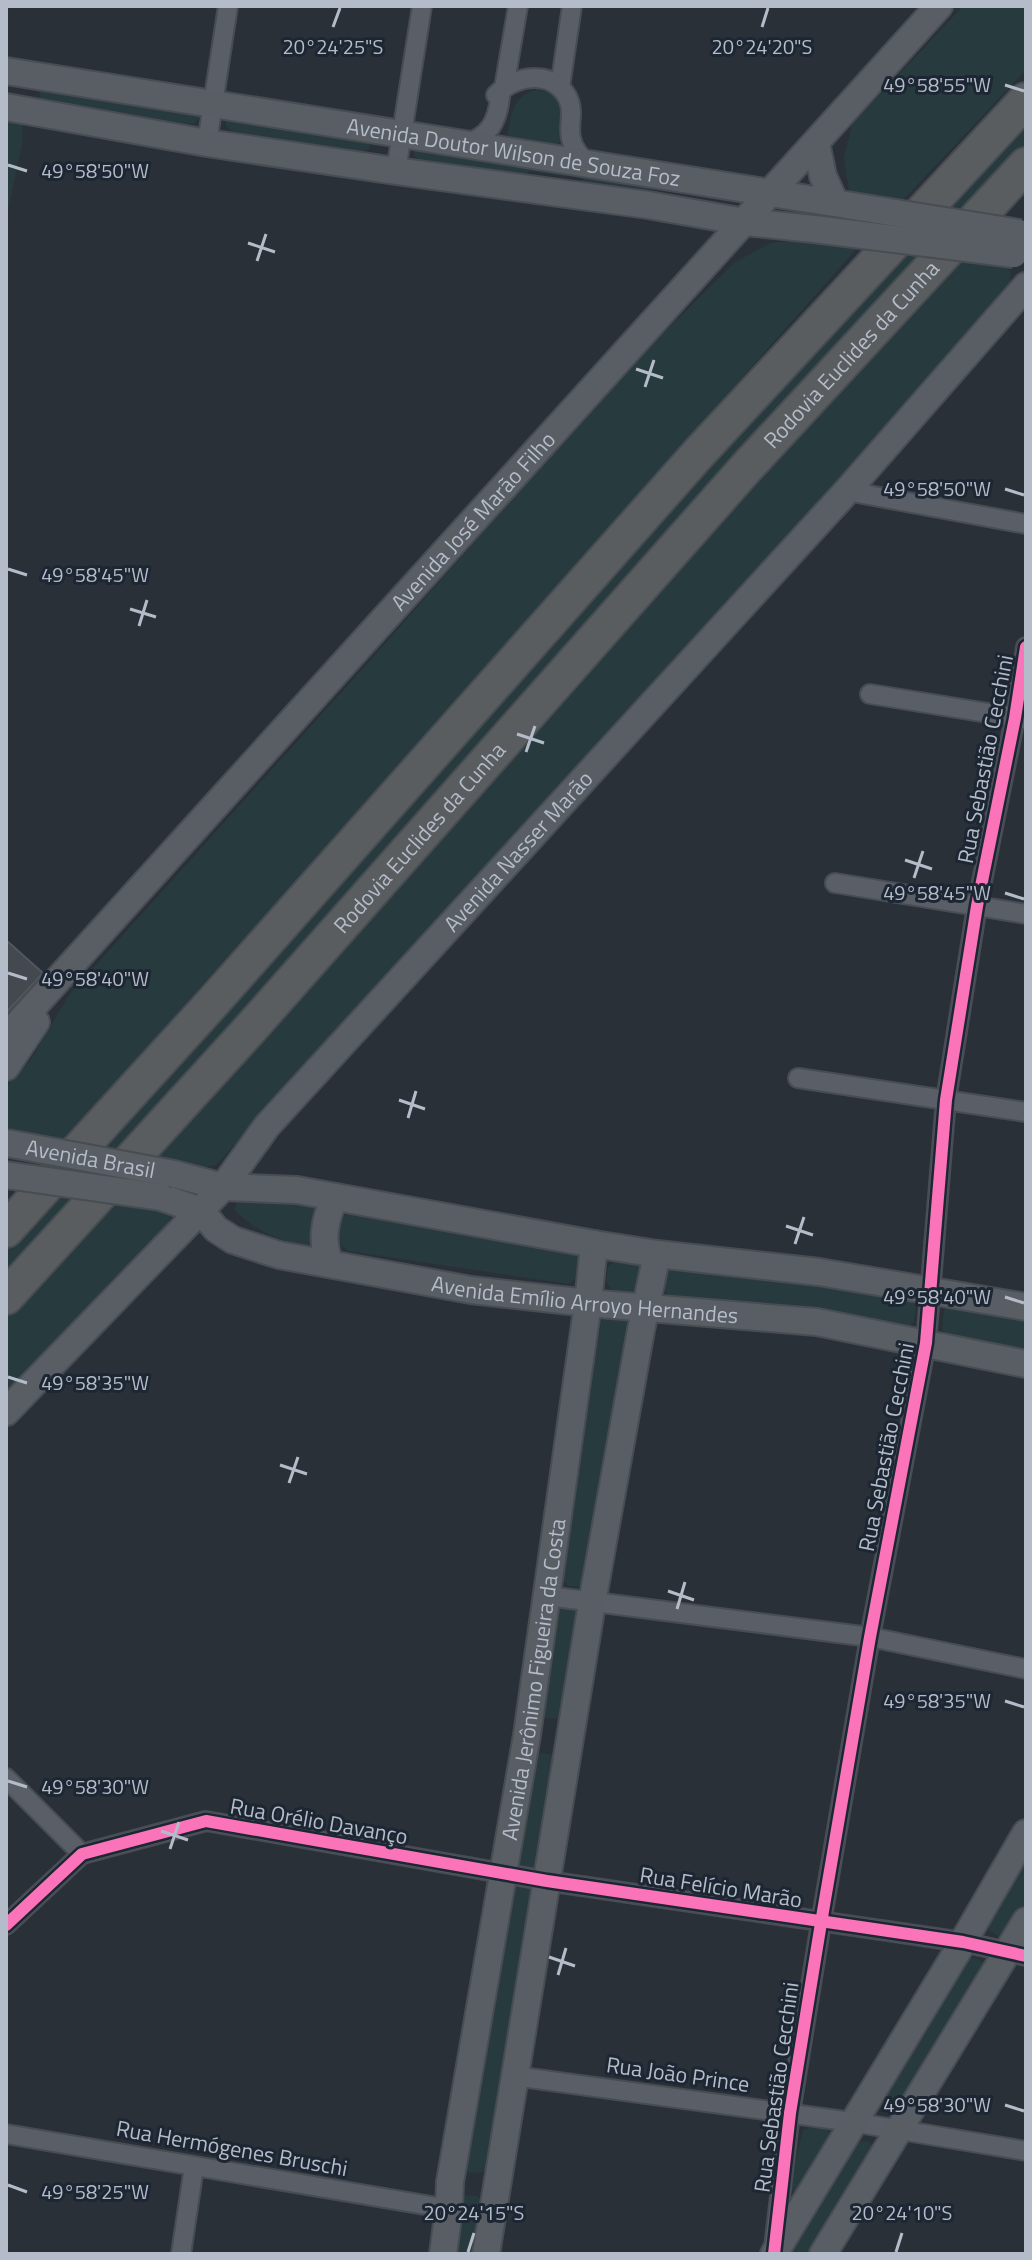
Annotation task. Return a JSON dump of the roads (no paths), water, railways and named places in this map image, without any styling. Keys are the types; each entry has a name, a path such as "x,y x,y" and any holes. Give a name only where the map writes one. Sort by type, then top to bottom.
{"highway":[{"name":"Rodovia Euclides da Cunha","path":"6,1230 214,1001 698,454 1026,100"},
{"name":"Rodovia Euclides da Cunha","path":"6,1297 251,1028 746,468 1026,165"}],"main road":[{"name":"Avenida José Marão Filho","path":"6,1037 939,6"},
{"name":"Avenida Doutor Wilson de Souza Foz","path":"17,72 840,204 1021,246"},
{"path":"15,109 17,72"},
{"name":"Avenida Doutor Wilson de Souza Foz","path":"15,109 207,143 656,206 745,222 1021,246"},
{"path":"816,143 823,176 840,204"},
{"path":"521,189 534,178 568,183 588,164"},
{"path":"656,206 661,176"},
{"name":"Avenida Nasser Marão","path":"6,1412 223,1187 267,1126 847,491 1026,286"},
{"path":"6,1067 87,946"},
{"name":"Avenida Brasil","path":"6,1143 174,1174 223,1187"},
{"name":"Avenida Brasil","path":"6,1175 161,1197"},
{"path":"223,1187 297,1190 594,1244 819,1272 1026,1307"},
{"name":"Avenida Emílio Arroyo Hernandes","path":"161,1197 201,1211 216,1229 233,1240 279,1255 471,1290 817,1322 1026,1364"},
{"path":"330,1263 325,1253 325,1232 335,1197"},
{"name":"Avenida Jerônimo Figueira da Costa","path":"443,2254 450,2182 505,1873 547,1596 594,1244"},
{"name":"Avenida Jerônimo Figueira da Costa","path":"486,2254 592,1603 657,1254"},
{"path":"774,2254 1026,1833"},
{"path":"823,2254 898,2129 1017,1954 1026,1921"},
{"path":"450,2182 496,2189"}],"street":[{"path":"207,143 228,6"},
{"path":"396,171 422,6"},
{"path":"504,88 518,6"},
{"path":"560,87 572,6"},
{"path":"465,144 482,137 494,123 500,98 496,95 513,82 533,78 556,83 568,97 572,143 588,164"},
{"path":"847,491 1026,524"},
{"name":"Rua Sebastião Cecchini","path":"774,2254 790,2113 821,1923 870,1637 926,1343 946,1100 977,906 1021,719 1026,647"},
{"path":"870,694 1021,719"},
{"path":"835,883 1026,914"},
{"path":"798,1078 1026,1112"},
{"path":"547,1596 870,1637 1026,1669"},
{"path":"6,1778 82,1854 6,1925"},
{"name":"Rua Orélio Davanço","path":"82,1854 206,1821 505,1873"},
{"name":"Rua Felício Marão","path":"505,1873 963,1942 1017,1954"},
{"name":"Rua João Prince","path":"514,2076 852,2122 1026,2151"},
{"name":"Rua Hermógenes Bruschi","path":"6,2134 449,2209"},
{"path":"181,2254 194,2167"}]}
